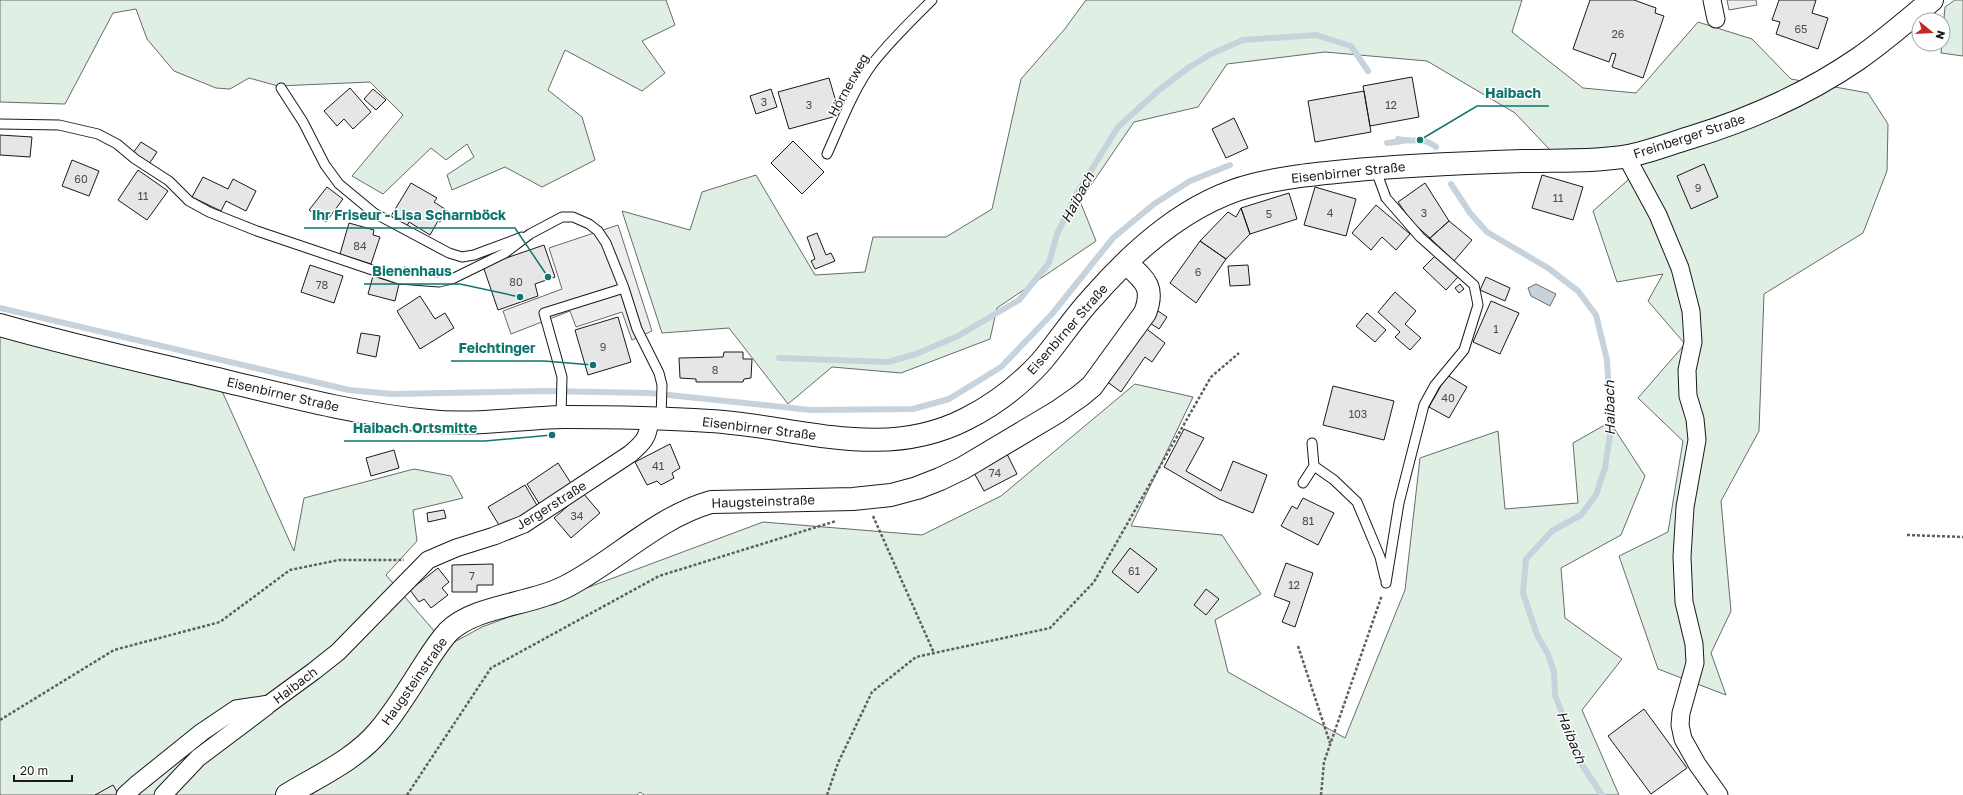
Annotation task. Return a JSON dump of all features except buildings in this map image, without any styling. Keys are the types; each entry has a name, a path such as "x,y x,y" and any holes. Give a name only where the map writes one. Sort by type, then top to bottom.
{"main road":[{"name":"Freinberger Straße","path":"1435,165 1626,156 1724,127 1786,101 1826,80 1861,57 1932,0"},
{"name":"Eisenbirner Straße","path":"0,325 56,340 355,410 428,421 476,424 561,407 735,422 857,441 890,441 942,431 993,404 1020,382 1040,362 1092,297 1126,263 1155,236 1209,200 1238,189 1306,175 1375,168 1435,165"},
{"name":"Haugsteinstraße","path":"287,795 346,760 364,746 378,732 397,707 438,645 460,622 478,614 541,597 563,588 668,520 692,507 711,502 853,499 891,495 917,488 963,468 1057,412 1092,386 1145,313 1150,301 1149,288 1143,278 1126,263"}],"street":[{"path":"1712,0 1716,18"},
{"path":"1626,156 1658,215 1677,261 1691,311 1693,342 1687,370 1688,396 1695,419 1697,440 1685,507 1682,556 1684,602 1694,644 1695,663 1681,713 1680,725 1683,739 1697,764 1719,795"},
{"name":"Jergerstraße","path":"428,560 456,548 494,536 524,524 630,454 642,444 657,415"},
{"name":"Haibach","path":"125,795 136,784 202,732 236,709 269,704 338,652 428,560"},
{"path":"163,795 198,758 269,704"}],"lane":[{"name":"Hörnerweg","path":"827,154 855,93 872,64 890,42 932,0"},
{"path":"282,88 303,122 325,165 339,184 374,213 449,253 462,257 474,256 505,242 530,234"},
{"path":"0,124 59,125 98,134 117,144 135,159 169,181 189,201 208,212 271,236 400,279 439,282 452,279 505,253 549,222 562,217 573,217 589,224 598,231 606,243 624,288 636,329 659,373 662,384 657,415"},
{"path":"1375,168 1386,198 1420,237 1474,285 1478,305 1464,350 1435,385 1424,404 1399,503 1386,583"},
{"path":"561,407 562,377 544,313 624,288"},
{"path":"1302,483 1314,466 1312,443"},
{"path":"1314,466 1334,480 1357,502 1380,557 1386,583"}],"path":[{"path":"827,795 838,763 872,692 916,657 1050,628 1094,582 1211,377 1239,353"},
{"path":"870,510 934,653"},
{"path":"407,795 491,668 659,576 840,520"},
{"path":"1908,534 1963,537"},
{"path":"0,720 114,650 220,622 290,570 339,560 428,560"},
{"path":"1321,795 1324,762 1386,583"},
{"path":"1298,646 1330,744"}],"green space":[{"path":"0,0 666,0 675,25 642,41 665,73 642,91 565,50 548,90 582,117 595,160 542,187 505,167 452,190 447,175 474,157 467,144 446,160 431,148 383,194 352,176 403,115 370,82 278,86 249,78 230,89 216,88 174,71 147,39 136,9 113,13 65,104 0,102"},
{"path":"1086,0 1522,0 1512,32 1583,88 1636,93 1698,22 1752,39 1791,79 1868,93 1888,124 1887,171 1863,233 1764,294 1759,431 1721,501 1731,611 1711,653 1726,695 1658,669 1619,556 1668,532 1683,441 1638,398 1685,344 1648,301 1663,274 1617,282 1593,211 1628,180 1634,147 1550,150 1515,113 1427,61 1325,52 1227,64 1198,107 1134,122 1080,201 1096,241 997,308 990,339 901,373 832,367 788,404 729,328 662,333 622,211 690,230 702,192 756,175 815,275 865,272 873,237 946,237 992,209 1021,79 1064,30"},
{"path":"1955,0 1963,0 1963,56 1941,53 1951,52 1951,12 1945,12 1945,7"},
{"path":"0,333 222,391 294,551 304,498 414,469 451,476 463,498 413,510 417,541 386,575 447,646 482,627 763,522 922,535 1001,496 1135,384 1193,397 1131,526 1222,535 1261,594 1215,620 1228,672 1345,738 1405,590 1420,458 1498,431 1505,509 1578,503 1573,443 1610,422 1645,476 1621,535 1561,568 1565,618 1622,659 1582,710 1619,795 644,795 640,792 637,795 0,795"}],"shaded area":[{"path":"1727,0 1756,0 1757,5 1729,10"},
{"path":"618,225 652,331 632,340 622,312 576,327 570,311 511,334 503,311 562,289 549,248"},
{"path":"1536,284 1556,294 1550,306 1531,296 1528,288"}],"waterway":[{"name":"Haibach","path":"779,358 888,362 916,354 958,336 1019,300 1049,263 1057,234 1077,193 1118,127 1159,90 1188,68 1211,54 1243,40 1316,35 1351,46 1368,71"},
{"name":"Haibach","path":"1398,139 1427,142 1436,147"},
{"path":"1387,143 1403,141"},
{"path":"0,308 349,390 392,394 544,391 649,393 811,410 913,409 949,399 1001,367 1052,314 1113,238 1154,204 1190,181 1230,165"},
{"name":"Haibach","path":"1451,184 1470,213 1487,232 1548,268 1578,291 1596,315 1607,360 1611,428 1605,468 1596,495 1581,515 1552,531 1526,559 1523,593 1537,635 1548,654 1554,672 1555,695 1582,765 1602,795"}],"place":[{"name":"Haibach","path":"1420,140"},
{"name":"Ihr Friseur - Lisa Scharnböck","path":"548,277"},
{"name":"Bienenhaus","path":"520,297"},
{"name":"Feichtinger","path":"593,365"},
{"name":"Haibach Ortsmitte","path":"552,435"}]}
